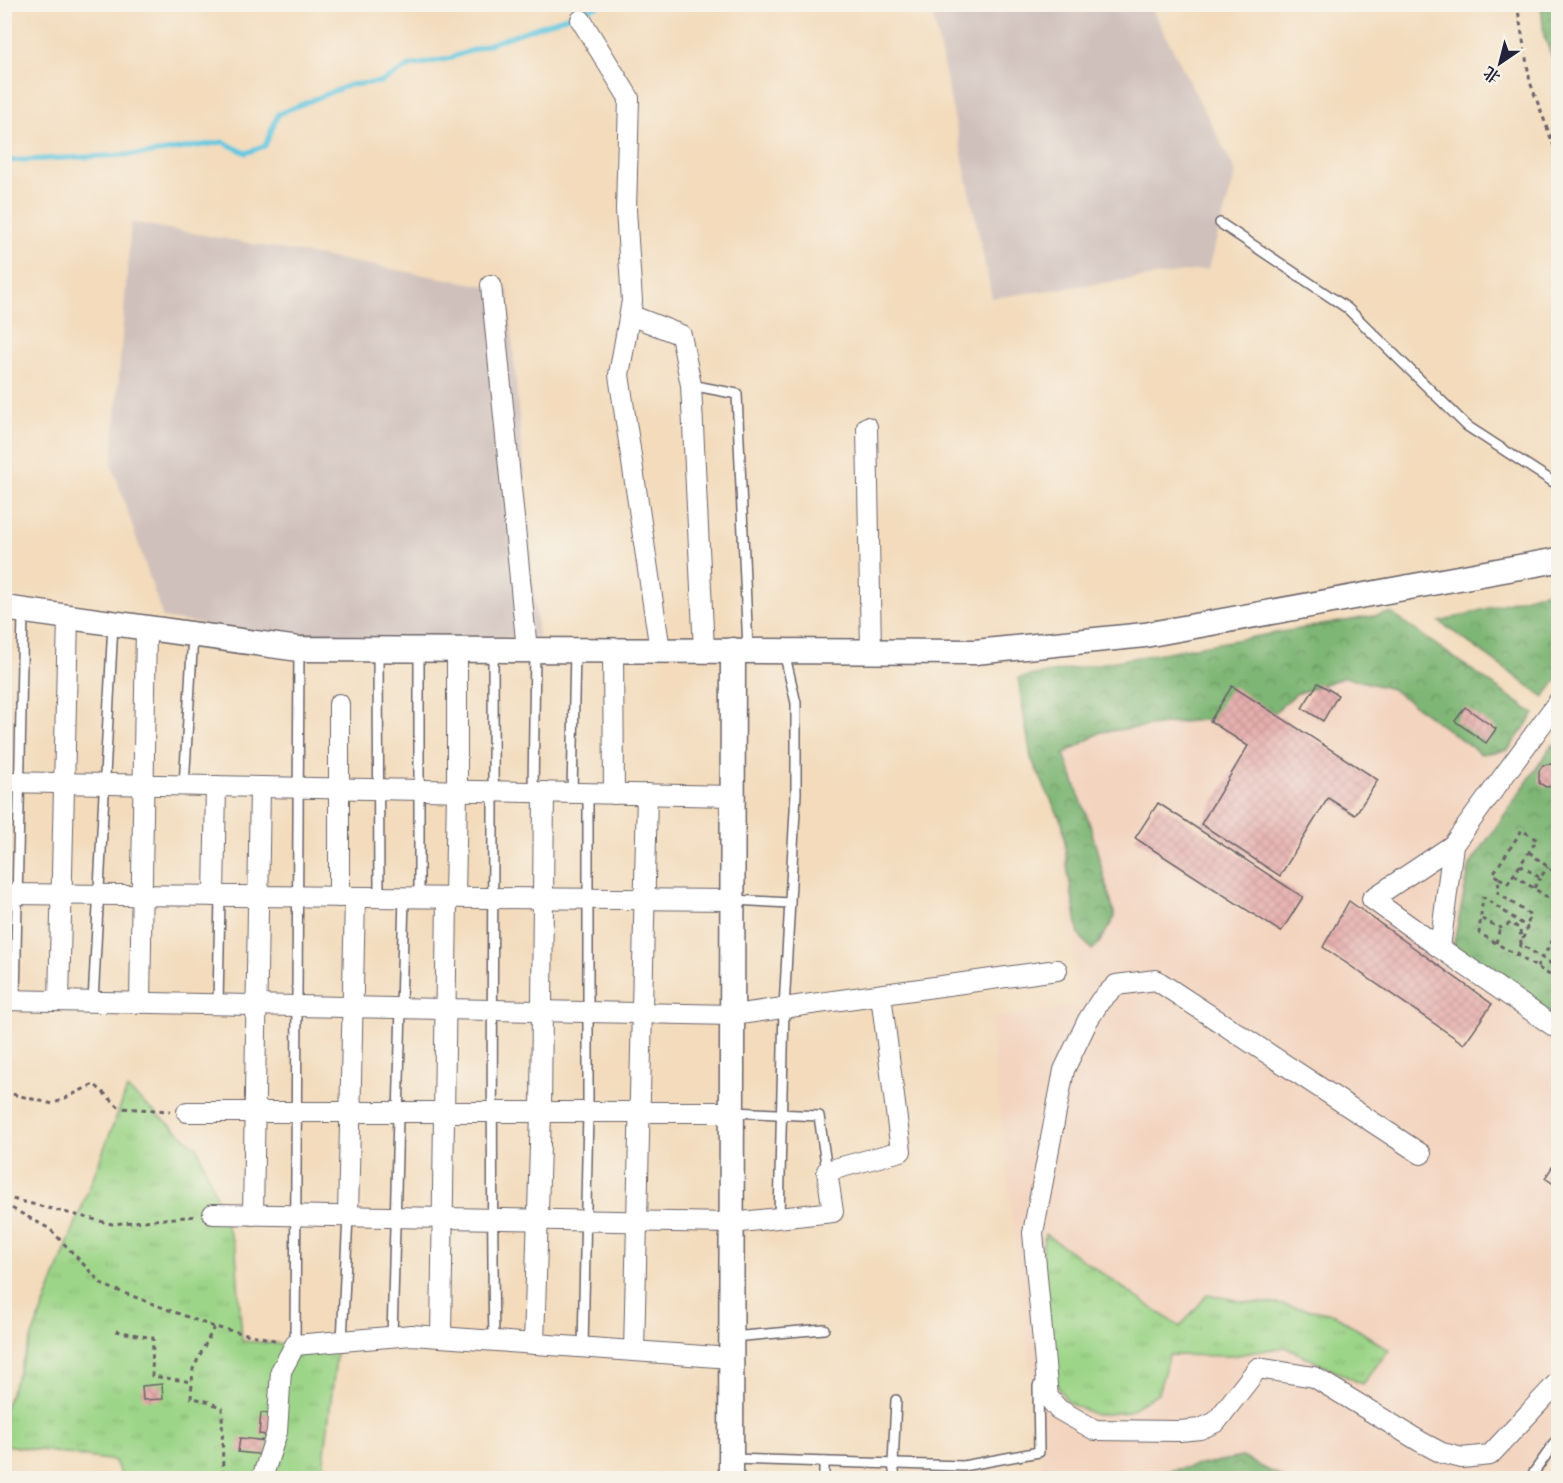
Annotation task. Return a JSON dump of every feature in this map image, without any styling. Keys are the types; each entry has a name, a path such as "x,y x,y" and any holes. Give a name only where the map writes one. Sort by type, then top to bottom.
{"street":[{"path":"581,20 629,98 626,210 632,301 619,375 660,650"},
{"path":"491,285 531,650"},
{"path":"630,315 681,335 691,385 704,650"},
{"path":"867,427 871,651"},
{"path":"14,610 299,649 975,652 1145,635 1558,560"},
{"path":"59,1001 68,617"},
{"path":"140,1003 147,628"},
{"path":"441,1337 447,1009 457,791 457,650"},
{"path":"612,650 614,794"},
{"path":"731,1468 734,796 741,650"},
{"path":"1558,702 1453,845 1372,898 1558,1029"},
{"path":"339,704 340,789 351,1007 348,1216"},
{"path":"13,783 734,796"},
{"path":"216,786 217,896"},
{"path":"253,1215 260,787"},
{"path":"534,1344 543,898 538,792"},
{"path":"634,1351 647,794"},
{"path":"1440,948 1453,845"},
{"path":"11,894 734,900"},
{"path":"10,1000 733,1015 1057,970"},
{"path":"1421,1154 1156,980 1116,985 1100,1000 1064,1070 1033,1233 1048,1397 1058,1409 1095,1430 1180,1431 1200,1429 1216,1422 1258,1368 1314,1377 1421,1442 1442,1453 1462,1458 1490,1455 1558,1382"},
{"path":"213,1214 732,1223 833,1212 827,1171 901,1151 881,995"},
{"path":"187,1112 733,1112"},
{"path":"262,1479 277,1432 280,1371 295,1345 412,1335 634,1351 731,1348"}],"lane":[{"path":"1220,223 1347,308 1467,426 1558,486"},
{"path":"691,385 737,394 741,650"},
{"path":"10,1000 14,610"},
{"path":"93,1002 113,624"},
{"path":"184,786 193,635"},
{"path":"295,1345 299,649"},
{"path":"378,650 379,897"},
{"path":"392,1337 401,1008 419,790 419,650"},
{"path":"493,650 494,898 491,1010 494,1341"},
{"path":"531,650 538,792"},
{"path":"575,650 580,793 588,899 588,1112 584,1348"},
{"path":"780,1218 784,1008 796,793 796,703 783,651"},
{"path":"217,896 218,1004"},
{"path":"734,900 790,903"},
{"path":"733,1112 819,1116 827,1171"},
{"path":"342,1341 348,1216"},
{"path":"731,1348 824,1329"},
{"path":"731,1468 824,1461 963,1466 1039,1452 1038,1364"},
{"path":"895,1479 893,1464 896,1400"},
{"path":"1530,1479 1558,1438"},
{"path":"824,1461 824,1479"}],"path":[{"path":"1518,4 1530,82 1558,157"},
{"path":"1522,830 1537,840 1529,852 1508,883 1494,874 1522,830"},
{"path":"1529,852 1558,875"},
{"path":"1520,865 1540,878"},
{"path":"1534,888 1548,867"},
{"path":"1514,875 1558,902"},
{"path":"1499,878 1498,893 1530,915 1517,956"},
{"path":"1527,927 1483,897 1479,933 1558,980"},
{"path":"1482,919 1500,928"},
{"path":"1500,928 1516,920"},
{"path":"1511,923 1520,929 1521,944"},
{"path":"1496,943 1500,928"},
{"path":"1537,967 1555,936 1558,938"},
{"path":"1521,944 1556,967"},
{"path":"1552,976 1558,962"},
{"path":"4,1092 53,1104 94,1083 120,1108 187,1112"},
{"path":"4,1197 112,1224 213,1214"},
{"path":"4,1204 50,1229 103,1285 214,1327 295,1345"},
{"path":"214,1327 193,1369 192,1398 204,1400 222,1408 223,1479"},
{"path":"116,1330 153,1338 152,1376 192,1382"}],"shaded area":[{"path":"1039,4 1150,5 1236,172 1208,269 992,298 933,16"},
{"path":"131,222 508,290 538,637 293,638 163,618 112,465"},
{"path":"1389,635 1558,747 1558,1445 1533,1478 1043,1478 989,1019 1079,1005 1046,701"}],"green space":[{"path":"1541,5 1558,5 1558,72 1544,36"},
{"path":"1558,588 1558,678 1544,697 1440,622"},
{"path":"1391,613 1534,714 1508,750 1481,754 1392,689 1345,677 1296,694 1271,715 1190,721 1101,732 1064,754 1090,825 1115,917 1092,950 1079,935 1068,872 1063,825 1031,758 1018,678"},
{"path":"1553,744 1558,748 1558,1011 1554,1018 1453,947 1470,865"},
{"path":"127,1089 198,1148 236,1251 242,1341 337,1348 322,1478 122,1478 115,1461 5,1445 4,1410"},
{"path":"1045,1234 1180,1327 1208,1294 1244,1302 1277,1304 1334,1314 1389,1350 1362,1384 1285,1347 1231,1356 1169,1355 1158,1393 1127,1412 1096,1415 1068,1403 1055,1382 1039,1268"},
{"path":"1242,1457 1284,1478 1130,1478"}],"building":[{"path":"1318,683 1338,695 1323,721 1302,708"},
{"path":"1232,686 1378,780 1355,815 1328,798 1280,876 1201,824 1248,746 1210,721"},
{"path":"1465,707 1496,729 1486,743 1455,721"},
{"path":"1551,764 1558,769 1558,790 1553,786 1546,787 1539,783 1539,771 1543,765"},
{"path":"1158,803 1303,897 1281,932 1135,838"},
{"path":"1349,901 1492,1004 1464,1044 1323,947"},
{"path":"1558,1158 1558,1187 1545,1178"},
{"path":"162,1384 163,1399 143,1400 142,1386"},
{"path":"261,1413 274,1414 272,1436 259,1434"},
{"path":"240,1438 267,1441 266,1455 238,1452"}],"waterway":[{"path":"4,161 146,154 223,142 246,153 265,146 278,114 349,85 381,82 410,66 447,59 600,5"}]}
